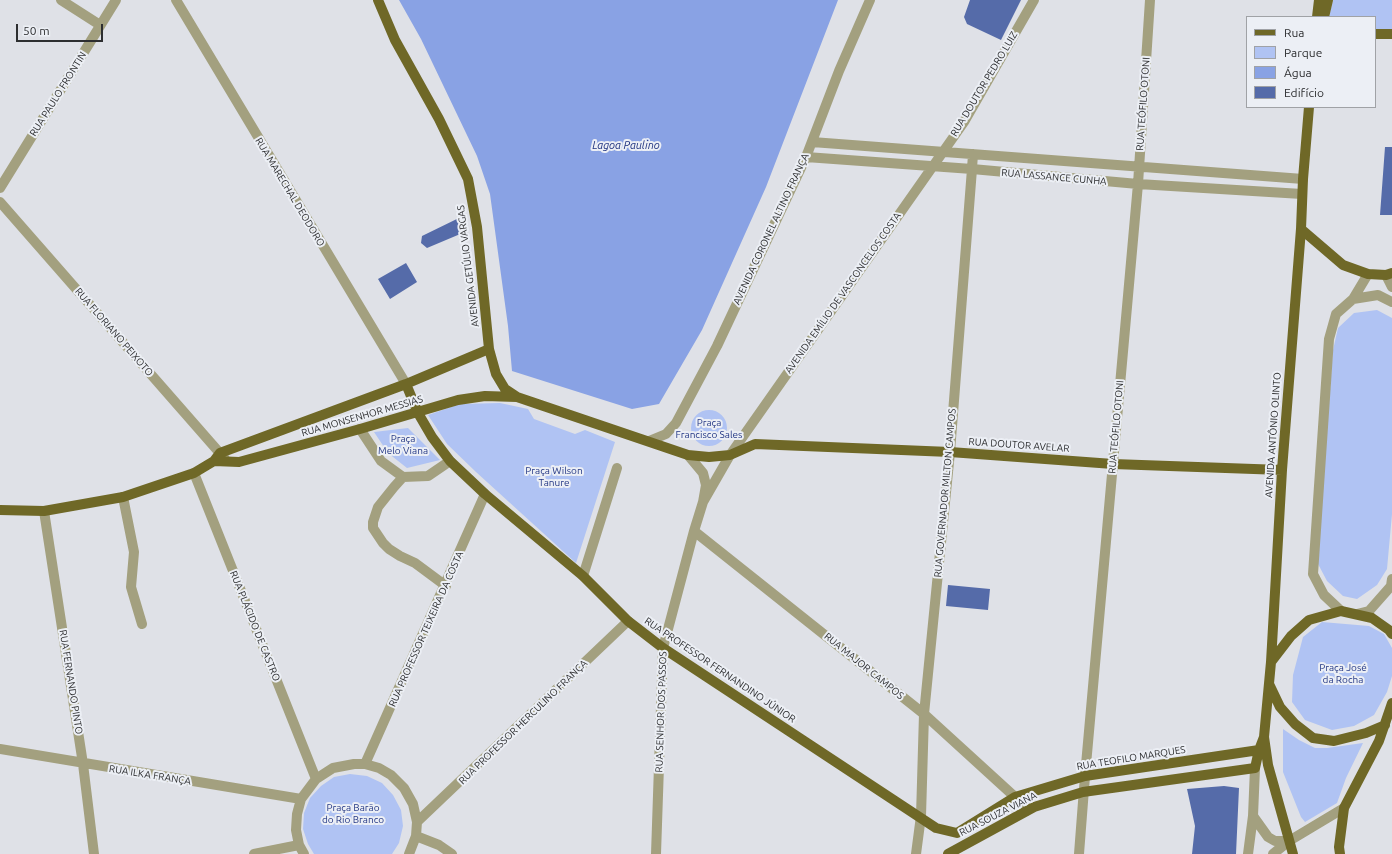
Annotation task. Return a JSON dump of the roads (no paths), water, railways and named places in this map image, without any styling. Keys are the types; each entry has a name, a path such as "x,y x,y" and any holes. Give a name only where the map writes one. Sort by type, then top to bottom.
{"main road":[{"name":"AVENIDA GETÚLIO VARGAS","path":"378,0 395,40 439,119 468,179 477,227 489,349 496,374 505,389 517,397"},
{"path":"1317,16 1319,0"},
{"path":"1324,16 1328,0"},
{"path":"1376,34 1392,34"},
{"name":"AVENIDA ANTÔNIO OLINTO","path":"1292,854 1290,841 1268,765 1264,737 1271,662 1282,470 1309,108"},
{"path":"1301,229 1343,265 1368,274 1389,274"},
{"name":"RUA MONSENHOR MESSIAS","path":"0,510 44,511 123,497 194,473 217,457 406,384 489,349"},
{"name":"RUA PROFESSOR FERNANDINO JÚNIOR","path":"406,384 418,413 432,437 450,460 486,494 583,576 628,622 663,648 921,816 936,828 957,833"},
{"name":"RUA MONSENHOR MESSIAS","path":"227,462 239,462 418,413 458,400 485,396 517,397"},
{"path":"517,397 688,454 709,457 729,456"},
{"name":"RUA DOUTOR AVELAR","path":"729,456 755,444 950,452 1113,464 1282,470"},
{"path":"1271,662 1291,636 1309,620 1341,611 1372,618 1389,630 1392,634"},
{"path":"1269,684 1280,707 1295,724 1313,738 1334,741 1366,733 1385,725"},
{"path":"1340,854 1339,847 1344,808 1379,741 1392,703"},
{"path":"1083,792 1255,768 1264,737"},
{"name":"RUA TEOFILO MARQUES","path":"957,833 1015,797 1084,776 1259,750"},
{"name":"RUA SOUZA VIANA","path":"948,854 1034,807 1083,792"}],"street":[{"path":"61,0 100,25"},
{"name":"RUA PAULO FRONTIN","path":"0,188 116,0"},
{"name":"RUA MARECHAL DEODORO","path":"176,0 406,384"},
{"name":"AVENIDA CORONEL ALTINO FRANÇA","path":"649,441 666,434 676,423 717,346 806,156 839,71 870,0"},
{"name":"RUA DOUTOR PEDRO LUIZ","path":"932,166 964,122 1034,0"},
{"name":"RUA TEÓFILO OTONI","path":"1079,854 1084,776 1138,184 1150,0"},
{"name":"RUA LASSANCE CUNHA","path":"812,142 1303,179"},
{"name":"RUA GOVERNADOR MILTON CAMPOS","path":"921,816 924,714 950,452 973,154"},
{"name":"RUA LASSANCE CUNHA","path":"806,156 1138,184 1302,194"},
{"name":"AVENIDA EMÍLIO DE VASCONCELOS COSTA","path":"729,456 932,166"},
{"name":"RUA FLORIANO PEIXOTO","path":"0,202 217,457 227,462"},
{"path":"1341,611 1324,595 1313,574 1329,339 1336,314 1353,298 1368,274"},
{"path":"1389,274 1392,288"},
{"path":"1353,298 1378,295 1392,302"},
{"path":"360,429 380,461 404,477 428,476 450,460"},
{"name":"RUA SENHOR DOS PASSOS","path":"656,854 663,648 703,502 706,485 704,473 688,454"},
{"name":"RUA SENHOR DOS PASSOS","path":"703,502 729,456"},
{"path":"583,576 617,468"},
{"name":"RUA PLÁCIDO DE CASTRO","path":"194,473 316,779"},
{"path":"404,477 378,507 373,522 373,528 382,543 389,549 432,574 446,586"},
{"name":"RUA PROFESSOR TEIXEIRA DA COSTA","path":"365,764 486,494"},
{"path":"123,497 134,552 131,587 142,624"},
{"name":"RUA FERNANDO PINTO","path":"44,511 83,764 94,854"},
{"name":"RUA MAJOR CAMPOS","path":"694,531 924,714 1015,797 1026,811"},
{"path":"1357,614 1369,611 1391,586 1392,579"},
{"name":"RUA PROFESSOR HERCULINO FRANÇA","path":"417,822 628,622"},
{"name":"RUA ILKA FRANÇA","path":"0,750 301,799"},
{"path":"254,854 302,849 296,830 296,814 301,799 316,779 333,768 354,764 365,764 379,768 391,775 404,788 414,804 417,822 416,836 409,854"},
{"path":"1248,854 1253,816 1255,768"},
{"path":"1273,854 1290,841 1344,808"},
{"path":"916,854 921,816"},
{"path":"1253,816 1268,837 1275,841 1290,841"},
{"path":"416,836 440,845 452,854"}],"water":[{"name":"Lagoa Paulino","path":"399,0 838,0 766,187 702,330 659,404 632,409 512,371 508,326 490,194 477,156 421,39"}],"park label":[{"name":"Praça Francisco Sales","path":"709,428"},
{"name":"Praça Melo Viana","path":"403,444"},
{"name":"Praça Wilson Tanure","path":"554,476"},
{"name":"Praça José da Rocha","path":"1343,674"},
{"name":"Praça Barão do Rio Branco","path":"353,814"}]}
